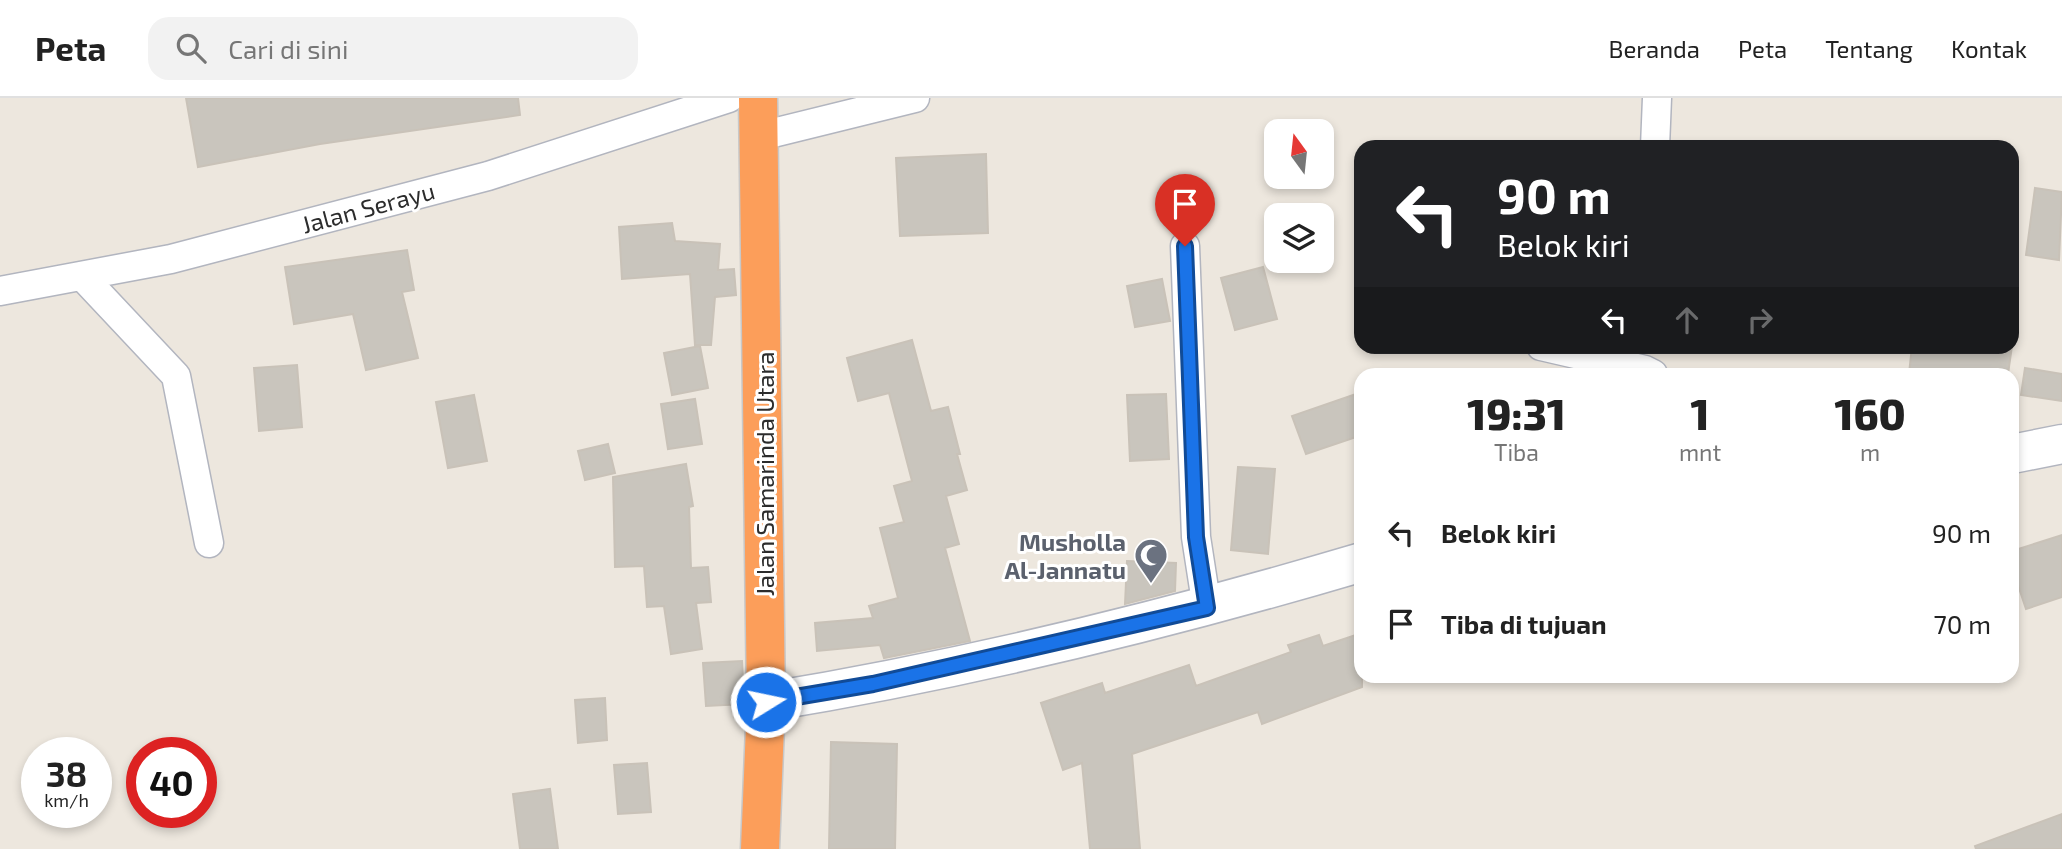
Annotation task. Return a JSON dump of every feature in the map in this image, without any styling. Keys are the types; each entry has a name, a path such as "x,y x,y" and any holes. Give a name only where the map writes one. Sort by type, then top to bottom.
{"highway":[{"name":"Jalan Samarinda Utara","path":"758,98 761,136 766,702 760,849"}],"street":[{"name":"Jalan Serayu","path":"0,291 172,259 488,176 729,98"},
{"path":"761,136 915,98"},
{"path":"1655,140 1657,98"},
{"path":"1185,246 1196,537 1207,608"},
{"path":"82,276 176,376 209,543"},
{"path":"1589,354 1648,364"},
{"path":"2019,453 2062,444"},
{"path":"766,702 873,684 1207,608 1354,564"}],"building":[{"path":"186,98 518,98 520,115 320,144 198,167"},
{"path":"986,154 988,233 900,236 896,158"},
{"path":"2035,188 2062,192 2059,260 2026,255"},
{"path":"672,223 675,241 720,244 718,270 734,269 736,295 715,297 711,345 695,345 690,274 622,279 619,227"},
{"path":"407,250 414,290 402,292 418,358 366,370 353,314 294,324 285,267"},
{"path":"1263,267 1277,319 1235,330 1221,278"},
{"path":"1162,279 1170,321 1135,327 1127,286"},
{"path":"912,340 931,411 948,407 967,490 946,496 959,544 945,548 970,641 884,658 880,645 817,651 815,623 873,618 869,606 898,598 880,528 904,522 894,486 912,481 889,393 858,401 847,358"},
{"path":"700,346 708,388 672,395 664,353"},
{"path":"1911,354 2011,354 2009,368 1910,368"},
{"path":"297,365 302,427 259,431 254,368"},
{"path":"2025,368 2062,374 2062,401 2021,395"},
{"path":"1166,394 1169,459 1130,461 1127,395"},
{"path":"474,395 487,461 448,468 436,402"},
{"path":"1354,395 1354,438 1306,454 1292,416"},
{"path":"695,399 702,444 668,449 661,404"},
{"path":"608,444 615,473 585,480 578,451"},
{"path":"686,464 693,506 689,507 691,568 708,567 711,602 696,603 702,649 671,654 664,606 647,607 644,566 615,567 613,477"},
{"path":"1238,467 1275,469 1268,554 1231,550"},
{"path":"2062,535 2062,597 2026,609 2019,588 2019,549"},
{"name":"Musholla Al-Jannatu","path":"1127,561 1176,563 1175,591 1125,604"},
{"path":"1319,635 1323,646 1354,636 1354,683 1362,683 1362,687 1262,724 1258,712 1132,754 1140,849 1090,849 1082,763 1063,770 1041,703 1102,683 1105,693 1189,665 1196,686 1291,652 1288,645"},
{"path":"742,661 744,704 706,706 703,663"},
{"path":"605,698 607,740 578,743 575,700"},
{"path":"831,742 897,744 895,849 829,849"},
{"path":"647,763 651,812 618,814 614,765"},
{"path":"550,789 558,849 520,849 513,794"},
{"path":"2062,814 2062,849 1976,849 1975,846"}],"place":[{"name":"Musholla Al-Jannatu","path":"1151,585"}],"route":[{"path":"766,702 873,684 1207,608 1196,537 1189,413 1185,246"}]}
